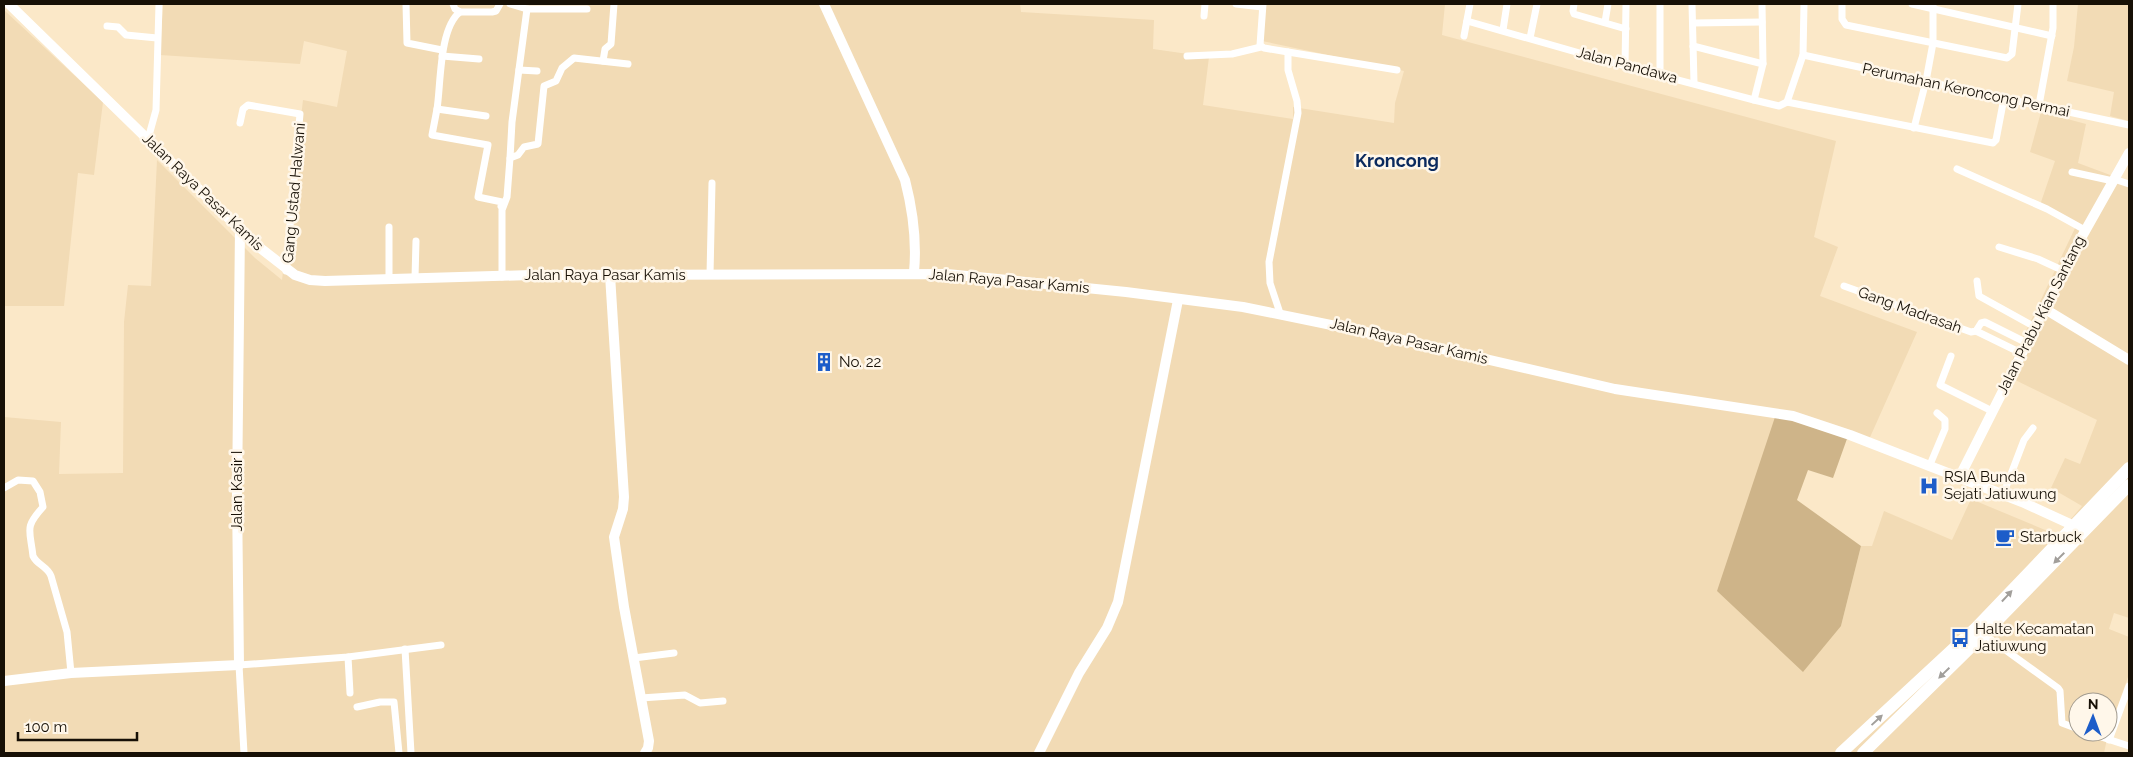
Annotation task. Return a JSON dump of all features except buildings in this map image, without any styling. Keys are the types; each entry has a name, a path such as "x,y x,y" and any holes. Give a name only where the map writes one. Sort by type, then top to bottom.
{"highway":[{"path":"1841,753 1980,632 2073,525 2129,468"},
{"path":"1863,753 1980,632 2086,531 2129,485"}],"main road":[{"name":"Jalan Raya Pasar Kamis","path":"9,4 19,8 240,229 286,271 302,278 325,281 610,275 914,272 965,275 1242,306 1615,389 1793,416 1850,435 2002,495 2086,531"},
{"path":"824,4 905,180 913,209 915,238 914,272"},
{"name":"Jalan Prabu Kian Santang","path":"1959,478 2064,270 2129,154"},
{"name":"Jalan Kasir I","path":"239,665 237,496 240,229"},
{"path":"610,275 624,497 623,509 614,537 622,600 649,741 645,753"},
{"path":"1039,753 1079,673 1110,622 1118,602 1178,300"},
{"path":"2045,309 2129,360"},
{"path":"4,681 71,673 239,665"}],"street":[{"path":"148,139 156,110 156,38 159,4"},
{"path":"406,4 407,43 442,53 479,59"},
{"path":"453,4 455,9 460,12 494,12 500,4"},
{"path":"510,4 526,8 588,8"},
{"path":"602,61 605,49 611,44 614,4"},
{"path":"1204,16 1205,4"},
{"path":"1236,4 1263,5 1259,42 1261,46"},
{"path":"1464,36 1470,4"},
{"path":"1502,30 1507,4"},
{"path":"1530,38 1536,4"},
{"path":"1574,4 1573,12 1626,29"},
{"path":"1605,22 1608,4"},
{"path":"1625,66 1626,4"},
{"path":"1660,4 1660,74"},
{"path":"1692,4 1694,83"},
{"path":"1754,100 1763,64 1762,4"},
{"path":"1787,102 1803,55 1804,4"},
{"path":"1842,4 1842,19 1846,25 2007,58 2011,56 2017,28 2018,4"},
{"path":"1912,4 1933,7 2052,36"},
{"path":"2039,105 2052,36 2053,4"},
{"path":"1914,128 1933,43 1933,7"},
{"path":"501,277 502,210 507,197 526,8"},
{"path":"460,12 452,22 442,53 437,109 432,135 488,145 478,197 502,202 500,208 501,277"},
{"name":"Jalan Pandawa","path":"1467,21 1754,100 1780,106 1787,102 1995,143 2004,98"},
{"path":"1693,23 1762,22"},
{"path":"107,26 118,27 126,36 156,38"},
{"path":"1187,56 1232,54 1261,46 1397,70"},
{"path":"1693,46 1763,64"},
{"path":"1280,313 1270,283 1269,262 1298,113 1297,101 1288,70 1288,52"},
{"name":"Perumahan Keroncong Permai","path":"1803,55 2129,125"},
{"path":"510,158 518,155 524,148 538,144 544,86 556,81 562,68 574,58 628,64"},
{"path":"519,70 537,71"},
{"name":"Gang Ustad Halwani","path":"240,123 243,109 248,105 300,114 286,271"},
{"path":"437,109 486,116"},
{"path":"1957,169 2047,209 2085,230"},
{"path":"2072,172 2129,184"},
{"path":"710,275 712,183"},
{"path":"389,227 389,279"},
{"path":"415,278 416,241"},
{"path":"1999,247 2064,270"},
{"path":"1977,281 1979,296 2035,327"},
{"name":"Gang Madrasah","path":"1844,286 1971,332 1976,331 1985,322 2027,343"},
{"path":"1976,331 2021,353"},
{"path":"1951,356 1940,385 1992,411"},
{"path":"1928,467 1946,429 1945,420 1937,413"},
{"path":"2002,495 2024,440 2033,428"},
{"path":"4,488 18,480 33,481 40,492 43,507 34,516 30,527 32,556 34,560 47,568 51,576 66,632 71,673"},
{"path":"1980,632 2060,690 2062,723 2068,725"},
{"path":"239,665 348,657 441,645"},
{"path":"405,649 411,753"},
{"path":"634,658 674,654"},
{"path":"348,657 350,693"},
{"name":"Jalan Kasir I","path":"239,665 244,753"},
{"path":"2118,716 2129,686"},
{"path":"642,698 685,695 700,703 723,701"},
{"path":"357,707 380,702 394,702 399,753"},
{"path":"2116,742 2129,746"}],"shaded area":[{"path":"163,4 1020,4 1021,12 1154,20 1153,49 1209,57 1203,105 1293,119 1293,107 1394,123 1395,103 1404,71 1262,41 1266,4 1445,4 1442,35 1836,141 1814,237 1838,247 1820,296 1917,332 1867,444 1812,423 1717,591 1841,626 1861,546 1872,546 1884,511 1952,540 1971,499 2057,535 2082,506 2051,488 2065,458 2080,464 2097,420 2005,375 2077,224 2040,205 2055,161 2030,152 2041,112 2086,124 2078,163 2129,182 2129,618 2114,613 2109,629 2129,637 2129,674 2118,705 2118,692 2068,692 2068,742 2106,742 2104,753 4,753 4,417 61,422 59,474 123,473 124,322 128,285 151,286 157,160 255,258 282,280 303,100 337,107 347,51 304,41 300,64 160,55"},
{"path":"2078,4 2129,4 2129,121 2110,116 2114,92 2067,81 2074,47"},
{"path":"4,10 103,102 94,175 78,173 64,306 4,306"},
{"path":"1775,417 1812,423 1848,436 1833,478 1808,470 1797,500 1861,546 1841,626 1803,672 1717,591"}],"place":[{"name":"No. 22","path":"824,362"},
{"name":"RSIA Bunda Sejati Jatiuwung","path":"1929,486"},
{"name":"Starbuck","path":"2005,537"},
{"name":"Halte Kecamatan Jatiuwung","path":"1960,638"}],"district":[{"name":"Kroncong","path":"1397,160"}]}
